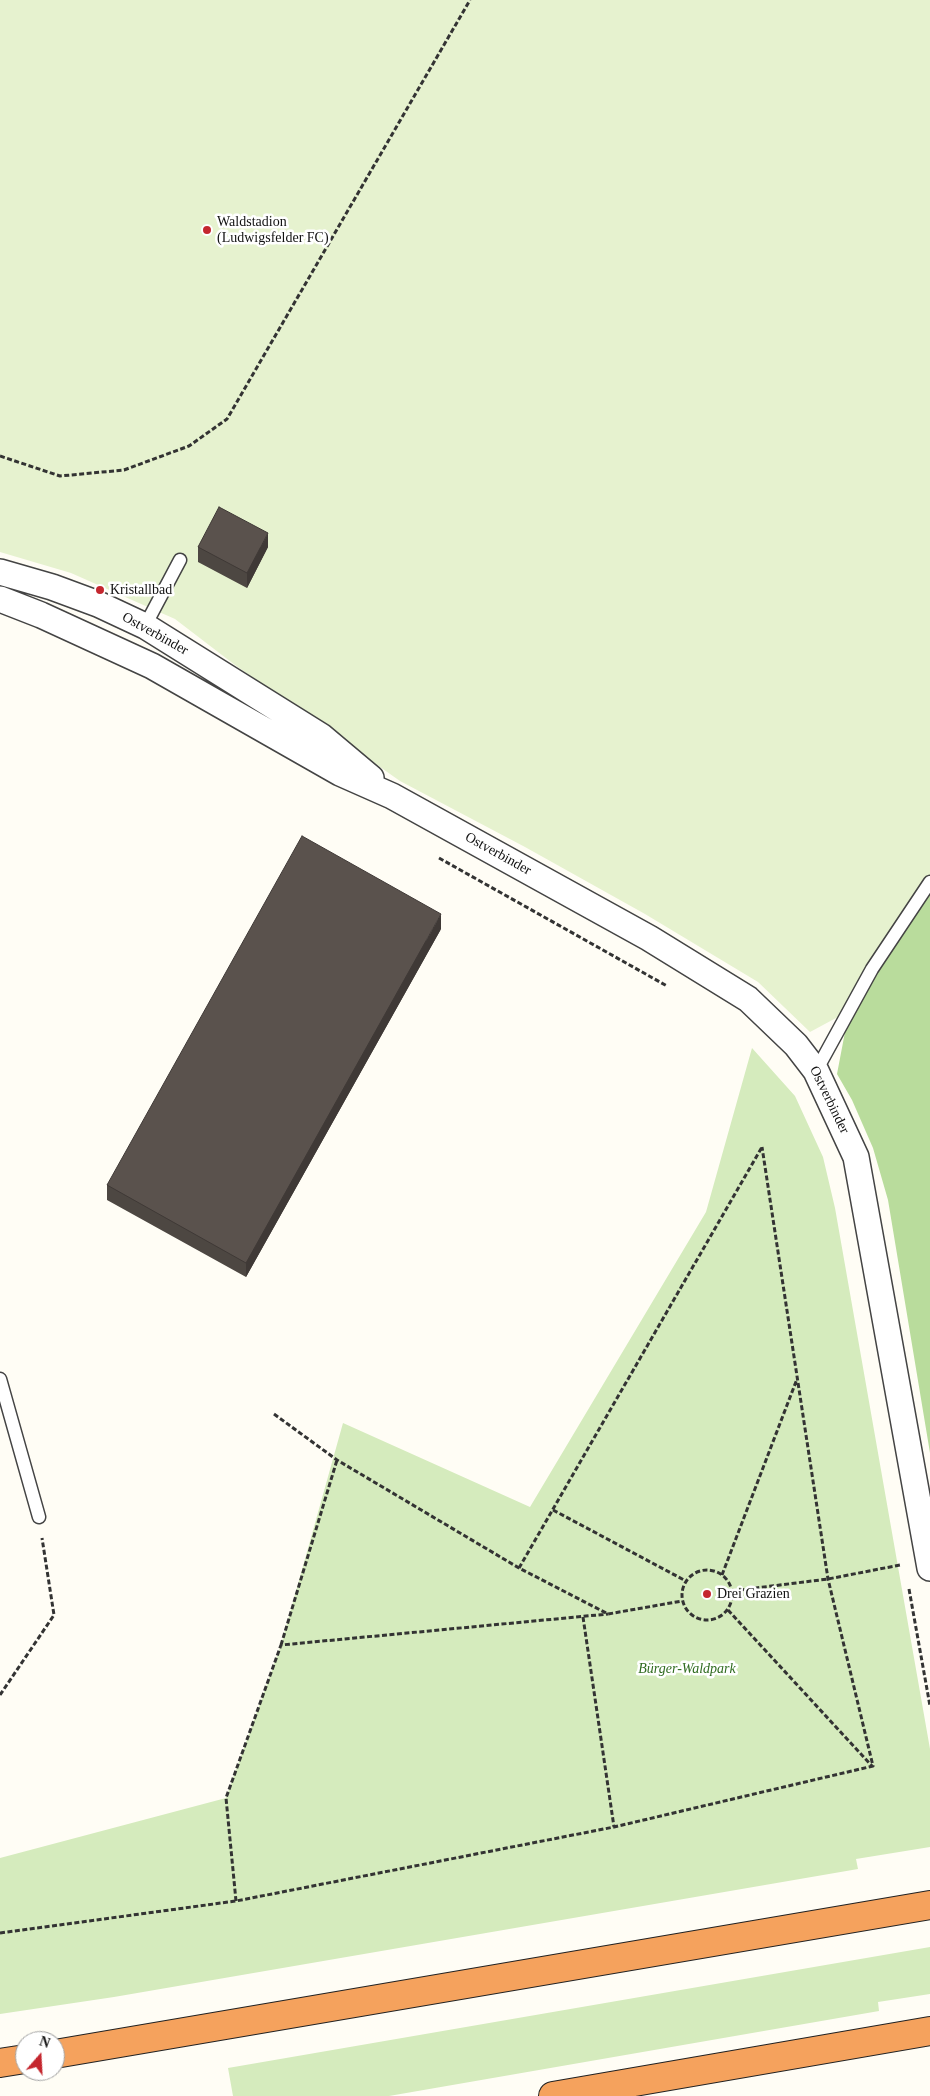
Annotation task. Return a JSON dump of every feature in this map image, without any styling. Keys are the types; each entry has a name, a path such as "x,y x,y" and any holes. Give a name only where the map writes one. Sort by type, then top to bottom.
{"highway":[{"path":"65,2052 930,1905"},
{"path":"553,2096 930,2031"},
{"path":"0,2063 15,2061"}],"street":[{"name":"Ostverbinder","path":"0,572 52,587 98,604 145,626 321,736 392,796"},
{"name":"Ostverbinder","path":"0,599 41,615 152,666 340,773 392,796 649,938 748,999 796,1045 816,1070 856,1157 930,1568"}],"lane":[{"path":"145,626 180,560"},
{"path":"816,1070 872,969 930,882"},
{"path":"0,1378 39,1517"}],"path":[{"path":"0,456 60,476 124,470 189,446 227,419 470,0"},
{"path":"437,857 670,988"},
{"path":"519,1568 762,1147 828,1579 873,1766"},
{"path":"722,1575 797,1378"},
{"path":"274,1414 337,1460 519,1568 608,1614"},
{"path":"236,1901 226,1798 281,1645 337,1460"},
{"path":"553,1510 686,1581"},
{"path":"0,1695 54,1615 39,1517"},
{"path":"732,1591 828,1579 905,1564"},
{"path":"699,1571 714,1571 722,1575 728,1580 732,1591 732,1603 728,1610 722,1616 706,1621 691,1615 682,1601 683,1587 686,1581 699,1571"},
{"path":"908,1583 930,1706"},
{"path":"281,1645 583,1617 682,1601"},
{"path":"728,1610 873,1766"},
{"path":"583,1617 614,1827"},
{"path":"0,1933 236,1901 614,1827 873,1766"}],"green space":[{"path":"0,0 930,0 930,881 849,1011 810,1032 758,982 645,914 525,847 400,781 235,665 175,619 71,573 0,552"},
{"path":"930,882 930,1453 888,1200 873,1148 852,1100 837,1074 849,1011"},
{"name":"Bürger-Waldpark","path":"752,1048 795,1096 823,1157 835,1208 930,1749 930,1847 856,1859 858,1869 114,1997 0,2014 0,1858 226,1798 281,1645 343,1423 530,1507 706,1212"},
{"path":"930,1947 930,1994 878,2002 879,2011 389,2096 233,2096 228,2068"}],"building":[{"path":"219,507 268,533 247,573 198,547"},
{"path":"302,836 441,914 246,1263 107,1185"}],"place":[{"name":"Waldstadion (Ludwigsfelder FC)","path":"207,230"},
{"name":"Kristallbad","path":"100,590"},
{"name":"Drei Grazien","path":"707,1594"}]}
